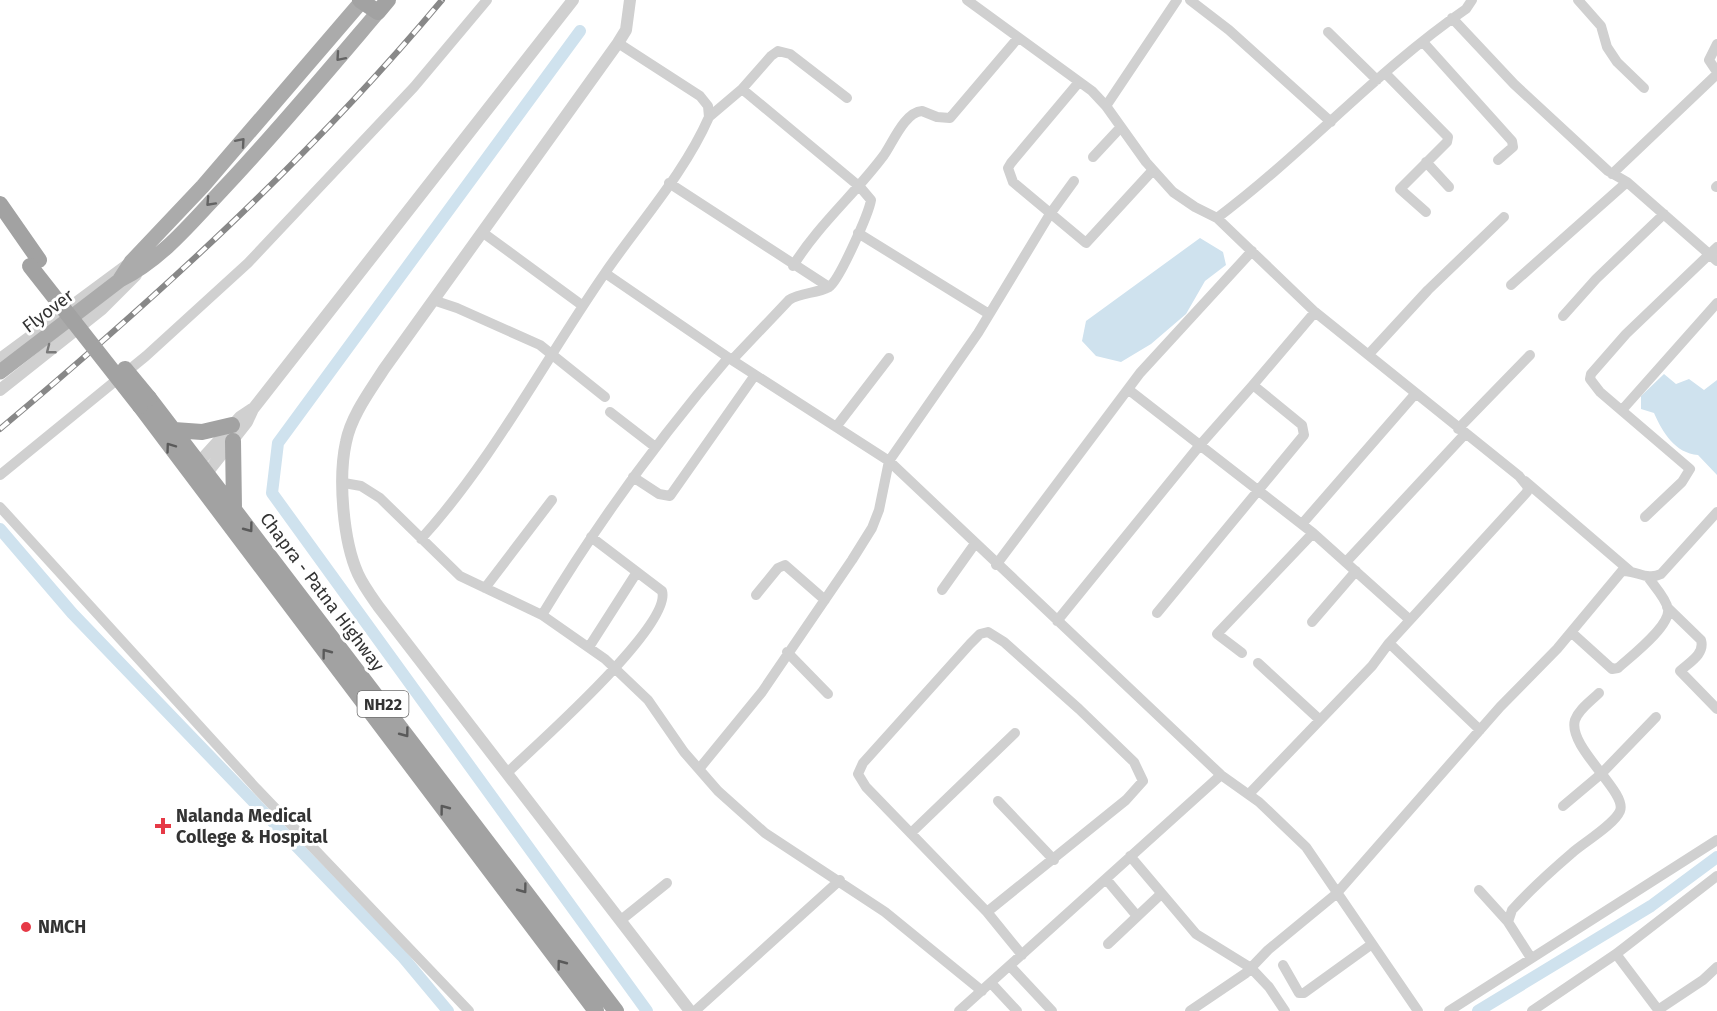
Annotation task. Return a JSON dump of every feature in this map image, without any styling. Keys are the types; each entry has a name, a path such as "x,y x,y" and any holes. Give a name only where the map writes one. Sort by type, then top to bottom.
{"highway":[{"path":"362,0 383,6"},
{"name":"NH22","path":"0,204 34,263"},
{"name":"NH22","path":"0,224 145,402"},
{"name":"Chapra - Patna Highway","path":"145,402 174,430 198,473 234,508 616,1011"},
{"name":"Chapra - Patna Highway","path":"145,402 596,1011"},
{"path":"174,430 232,433 234,508"}],"main road":[{"path":"136,266 362,0"},
{"path":"136,266 180,235 256,154 383,6"},
{"name":"Flyover","path":"0,372 136,266"}],"street":[{"path":"0,475 146,356 248,263 414,87 487,0"},
{"path":"198,473 253,409 573,0"},
{"path":"630,0 626,30 618,43 433,300 363,403 346,441 344,483 347,535 358,575 378,606 690,1011"},
{"path":"967,0 1079,82 1106,106 1120,128 1154,170 1184,200 1217,218 1315,312 1525,481 1630,571"},
{"path":"1106,106 1177,0"},
{"path":"1190,0 1229,30 1331,122"},
{"path":"1217,218 1331,122 1381,76 1466,9 1472,0"},
{"path":"1578,0 1601,26 1604,41 1617,62 1644,88"},
{"path":"1452,18 1514,84 1612,174 1627,182 1715,254 1622,339 1591,374 1593,384 1690,469 1682,482 1645,517"},
{"path":"1328,32 1448,137 1447,142 1400,189 1426,213"},
{"path":"793,266 803,250 860,187 910,116 922,111 937,117 950,118 1018,38"},
{"path":"1423,42 1512,141 1513,147 1498,160"},
{"path":"618,43 700,96 708,106 709,117"},
{"path":"1612,174 1717,73 1709,60 1717,44"},
{"path":"421,539 466,486 605,273 669,183 709,117 742,89 778,51 790,54 847,98"},
{"path":"1079,82 1008,168 1013,182 1086,243 1154,170"},
{"path":"542,615 591,537 654,446 730,359 789,300 797,295 829,287 846,262 871,200 860,187 742,89"},
{"path":"1093,157 1120,128"},
{"path":"1426,162 1449,187"},
{"path":"699,769 762,692 872,528 879,510 889,461 989,314 1050,214 1074,181"},
{"path":"1511,285 1627,182"},
{"path":"669,183 793,266 829,287"},
{"path":"1563,316 1596,279 1664,214"},
{"path":"1369,354 1428,290 1504,218"},
{"path":"482,232 583,306"},
{"path":"858,233 989,314"},
{"path":"996,566 1151,361 1252,251"},
{"path":"0,359 136,266"},
{"path":"0,390 102,309 136,266"},
{"path":"605,273 730,359 889,461 996,566 1221,775 1249,794 1306,847 1418,1011"},
{"path":"433,300 457,308 529,340 552,353 606,397"},
{"path":"1622,410 1717,303"},
{"path":"1057,621 1200,445 1315,312"},
{"path":"1346,562 1530,355"},
{"path":"836,427 889,358"},
{"path":"633,477 658,494 670,496 755,375"},
{"path":"1157,613 1305,431 1302,425 1252,385"},
{"path":"1129,390 1313,533 1410,620"},
{"path":"1302,524 1416,393"},
{"path":"610,412 654,446"},
{"path":"1249,794 1372,666 1389,643 1527,492 1528,487 1525,481"},
{"path":"344,483 370,490 454,572 542,615 590,647 648,700 699,769 765,833 813,867 840,880 885,912 982,991"},
{"path":"485,588 552,500"},
{"path":"0,507 256,788 469,1011"},
{"path":"1190,1011 1251,968 1268,950 1336,894 1480,730 1571,632 1622,571 1648,577 1661,574 1717,512"},
{"path":"1242,653 1217,634 1313,533"},
{"path":"507,773 615,668 637,644 663,604 662,591 591,537"},
{"path":"942,590 974,545"},
{"path":"756,595 777,568 785,565 825,600"},
{"path":"1311,622 1356,571"},
{"path":"590,647 637,572"},
{"path":"1648,577 1668,607 1701,640 1703,645 1699,654 1680,671 1717,709"},
{"path":"1571,632 1612,669 1618,668 1662,626 1668,616 1668,607"},
{"path":"987,912 1054,860 1137,789 1143,781 1134,762 1060,690 1004,642 988,632 980,634 970,644 860,768 858,774 866,787 987,912 1022,956"},
{"path":"1389,643 1480,730"},
{"path":"787,652 828,694"},
{"path":"1258,663 1320,720"},
{"path":"1508,922 1512,910 1523,898 1615,818 1621,810 1620,801 1575,730 1579,712 1599,693"},
{"path":"1563,806 1601,774 1656,717"},
{"path":"911,833 1015,733"},
{"path":"959,1011 1221,775"},
{"path":"998,801 1054,860"},
{"path":"1449,1011 1717,840"},
{"path":"1130,856 1196,934 1251,968 1269,987 1284,1011"},
{"path":"1537,1010 1616,954 1717,876"},
{"path":"1106,879 1137,916"},
{"path":"695,1011 840,880"},
{"path":"621,920 667,883"},
{"path":"1479,890 1508,922 1531,958"},
{"path":"1108,944 1161,894"},
{"path":"1283,965 1299,993 1304,993 1372,944"},
{"path":"1616,954 1659,1010 1703,980 1717,967"},
{"path":"1010,966 1052,1011"},
{"path":"991,983 1017,1011"}],"water":[{"path":"1200,238 1223,252 1226,265 1205,281 1186,314 1151,344 1121,362 1096,356 1082,341 1086,321"},
{"path":"1664,374 1676,384 1689,379 1704,390 1717,380 1717,475 1698,455 1676,446 1661,428 1654,413 1641,409 1641,396"}],"waterway":[{"path":"580,31 278,443 272,493 647,1011"},
{"path":"0,529 72,613 402,956 448,1011"},
{"path":"1478,1011 1651,906 1717,857"}],"railway":[{"path":"0,429 174,277 285,171 391,59 442,0"}],"place":[{"name":"Nalanda Medical College & Hospital","path":"163,826"},
{"name":"NMCH","path":"26,927"}]}
